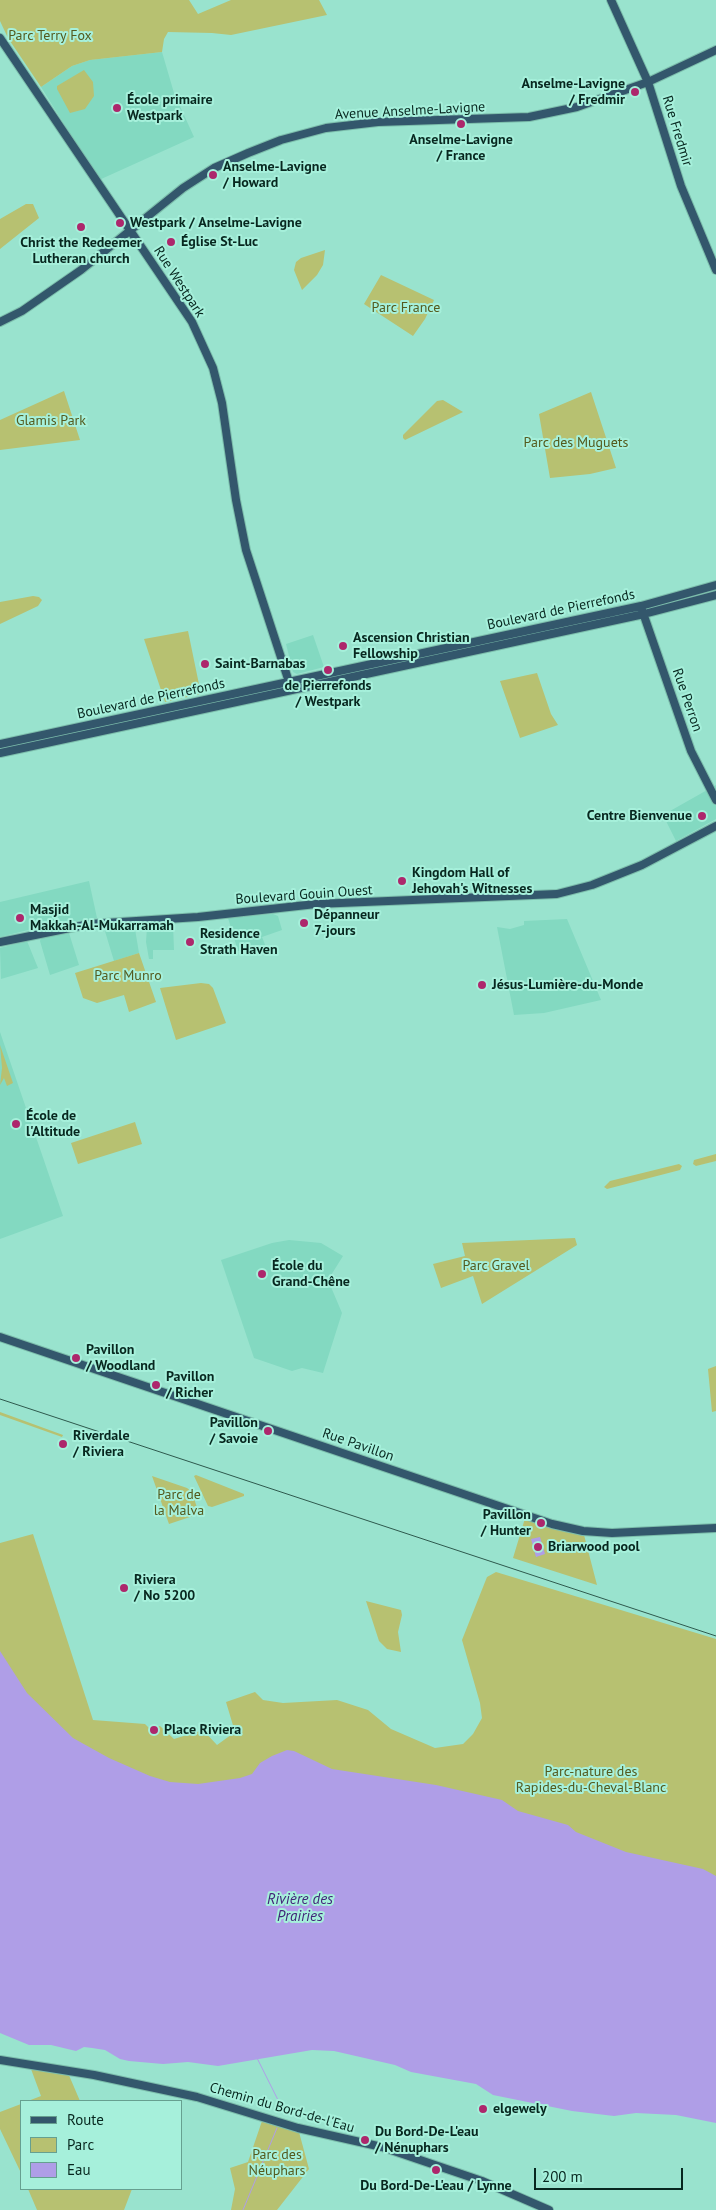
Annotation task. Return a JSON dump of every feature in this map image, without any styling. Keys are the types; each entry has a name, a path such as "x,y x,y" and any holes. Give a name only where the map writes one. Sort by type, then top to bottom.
{"street":[{"name":"Rue Fredmir","path":"611,0 648,82 681,186 716,270"},
{"name":"Rue Westpark","path":"0,38 192,322 213,368 222,403 236,500 245,546 291,690"},
{"name":"Avenue Anselme-Lavigne","path":"0,322 81,270 130,229 214,168 281,140 326,128 378,122 529,117 590,104 648,82 716,50"},
{"name":"Boulevard de Pierrefonds","path":"0,744 641,606 716,585"},
{"name":"Boulevard de Pierrefonds","path":"0,753 644,614 716,595"},
{"name":"Rue Perron","path":"641,606 690,748 716,800"},
{"name":"Boulevard Gouin Ouest","path":"0,942 85,925 198,917 322,904 453,900 557,894 584,888 642,865 716,826"},
{"name":"Rue Pavillon","path":"0,1337 552,1524 583,1531 612,1533 716,1528"},
{"name":"Chemin du Bord-de-l'Eau","path":"0,2060 94,2074 197,2097 298,2128 382,2147 482,2181 549,2210"}],"shaded area":[{"name":"École primaire Westpark","path":"162,52 174,93 194,137 99,180 41,87 72,66 90,60"},
{"path":"313,635 324,667 297,674 293,672 286,644"},
{"path":"716,785 716,819 676,841 663,815"},
{"path":"89,881 97,918 48,925 0,937 0,902"},
{"path":"273,914 278,916 282,930 262,937 266,947 238,951 228,918"},
{"path":"567,919 601,1000 544,1013 514,1015 497,927 510,929 524,925 524,921"},
{"path":"173,924 174,950 153,950 153,959 149,959 146,942 147,927 150,925"},
{"path":"132,926 135,929 139,953 114,961 104,928"},
{"path":"69,933 79,965 50,975 40,941 41,938"},
{"path":"27,941 38,968 1,979 0,948"},
{"name":"École de l'Altitude","path":"0,1032 63,1216 0,1239"},
{"path":"289,1240 321,1243 343,1256 328,1280 342,1313 323,1373 302,1368 292,1371 254,1358 221,1260 272,1243"}],"green space":[{"name":"Parc Terry Fox","path":"0,0 189,0 198,14 231,0 319,0 327,15 231,35 168,32 164,39 162,52 90,60 72,66 41,87 8,38 0,21"},
{"path":"84,70 93,82 94,96 85,109 70,113 57,86"},
{"path":"26,204 33,204 39,218 0,249 0,219"},
{"path":"325,250 323,265 317,275 302,290 294,270 296,262 301,258"},
{"name":"Parc France","path":"381,275 434,300 425,319 413,336 364,304"},
{"name":"Glamis Park","path":"64,391 80,440 0,450 0,420"},
{"name":"Parc des Muguets","path":"591,392 616,468 590,474 550,478 539,414"},
{"path":"443,400 463,412 405,440 403,438 403,435 437,401"},
{"path":"33,596 39,597 42,600 38,606 0,624 0,602"},
{"path":"618,614 600,621 430,657 447,651"},
{"path":"188,631 201,694 165,702 144,639"},
{"path":"537,673 551,714 558,725 520,738 500,681"},
{"name":"Parc Munro","path":"139,953 156,1002 129,1012 124,995 97,1003 83,998 75,973"},
{"path":"201,983 209,984 213,988 226,1023 176,1040 160,988"},
{"path":"0,1045 13,1083 7,1086 4,1078 0,1085 2,1068"},
{"path":"135,1122 142,1144 78,1164 71,1143"},
{"path":"716,1154 716,1161 696,1166 693,1164 694,1160"},
{"path":"679,1164 682,1166 680,1170 607,1189 604,1187 610,1181"},
{"name":"Parc Gravel","path":"575,1238 577,1245 482,1304 473,1276 441,1288 433,1264 465,1256 462,1243"},
{"path":"716,1366 716,1411 712,1412 708,1369"},
{"path":"0,1412 63,1435 62,1437 0,1415"},
{"name":"Parc de la Malva","path":"196,1475 244,1494 244,1496 212,1507 208,1506 194,1476"},
{"name":"Parc de la Malva","path":"152,1476 187,1488 192,1492 199,1514 169,1524"},
{"path":"526,1515 583,1531 597,1585 513,1558"},
{"name":"Parc-nature des Rapides-du-Cheval-Blanc","path":"33,1534 93,1720 145,1724 149,1728 160,1726 174,1739 203,1730 217,1745 235,1732 226,1702 255,1692 263,1700 283,1703 337,1700 368,1710 391,1729 435,1748 463,1744 473,1734 482,1718 480,1703 462,1640 487,1577 496,1572 716,1639 716,1937 116,1801 0,1718 0,1543"},
{"path":"366,1601 401,1610 402,1615 398,1632 401,1652 387,1649 379,1641"},
{"path":"31,2069 68,2073 80,2100 31,2100 41,2096"},
{"path":"20,2104 20,2171 0,2129 0,2112"},
{"name":"Parc des Néuphars","path":"262,2121 299,2132 309,2169 277,2210 231,2210 235,2189 230,2168 248,2162"},
{"path":"28,2190 132,2190 124,2210 37,2210"}],"water":[{"name":"Briarwood pool","path":"540,1537 545,1554 536,1557 531,1539"},
{"name":"Rivière des Prairies","path":"0,1651 27,1693 73,1738 109,1758 150,1776 170,1782 198,1784 240,1778 252,1774 260,1763 272,1756 287,1750 294,1751 332,1769 436,1785 502,1800 518,1811 568,1825 576,1832 626,1852 703,1869 716,1876 716,2123 676,2115 636,2113 614,2116 572,2111 493,2095 476,2084 411,2072 395,2065 334,2051 312,2050 218,2066 188,2062 163,2064 120,2059 105,2050 92,2048 84,2047 76,2051 51,2045 29,2045 0,2033"}],"waterway":[{"path":"257,2058 282,2108"},
{"path":"243,2210 277,2128"}],"tram line":[{"path":"0,1399 716,1636"}],"place":[{"name":"Anselme-Lavigne / Fredmir","path":"635,92"},
{"name":"École primaire Westpark","path":"117,108"},
{"name":"Anselme-Lavigne / France","path":"461,124"},
{"name":"Anselme-Lavigne / Howard","path":"213,175"},
{"name":"Westpark / Anselme-Lavigne","path":"120,223"},
{"name":"Christ the Redeemer Lutheran church","path":"81,227"},
{"name":"Église St-Luc","path":"171,242"},
{"name":"Ascension Christian Fellowship","path":"343,646"},
{"name":"Saint-Barnabas","path":"205,664"},
{"name":"de Pierrefonds / Westpark","path":"328,670"},
{"name":"Centre Bienvenue","path":"702,816"},
{"name":"Kingdom Hall of Jehovah's Witnesses","path":"402,881"},
{"name":"Masjid Makkah-Al-Mukarramah","path":"20,918"},
{"name":"Dépanneur 7-jours","path":"304,923"},
{"name":"Residence Strath Haven","path":"190,942"},
{"name":"Jésus-Lumière-du-Monde","path":"482,985"},
{"name":"École de l'Altitude","path":"16,1124"},
{"name":"École du Grand-Chêne","path":"262,1274"},
{"name":"Pavillon / Woodland","path":"76,1358"},
{"name":"Pavillon / Richer","path":"156,1385"},
{"name":"Pavillon / Savoie","path":"268,1431"},
{"name":"Riverdale / Riviera","path":"63,1444"},
{"name":"Pavillon / Hunter","path":"541,1523"},
{"name":"Briarwood pool","path":"538,1547"},
{"name":"Riviera / No 5200","path":"124,1588"},
{"name":"Place Riviera","path":"154,1730"},
{"name":"elgewely","path":"483,2109"},
{"name":"Du Bord-De-L'eau / Nénuphars","path":"365,2140"},
{"name":"Du Bord-De-L'eau / Lynne","path":"436,2170"}]}
